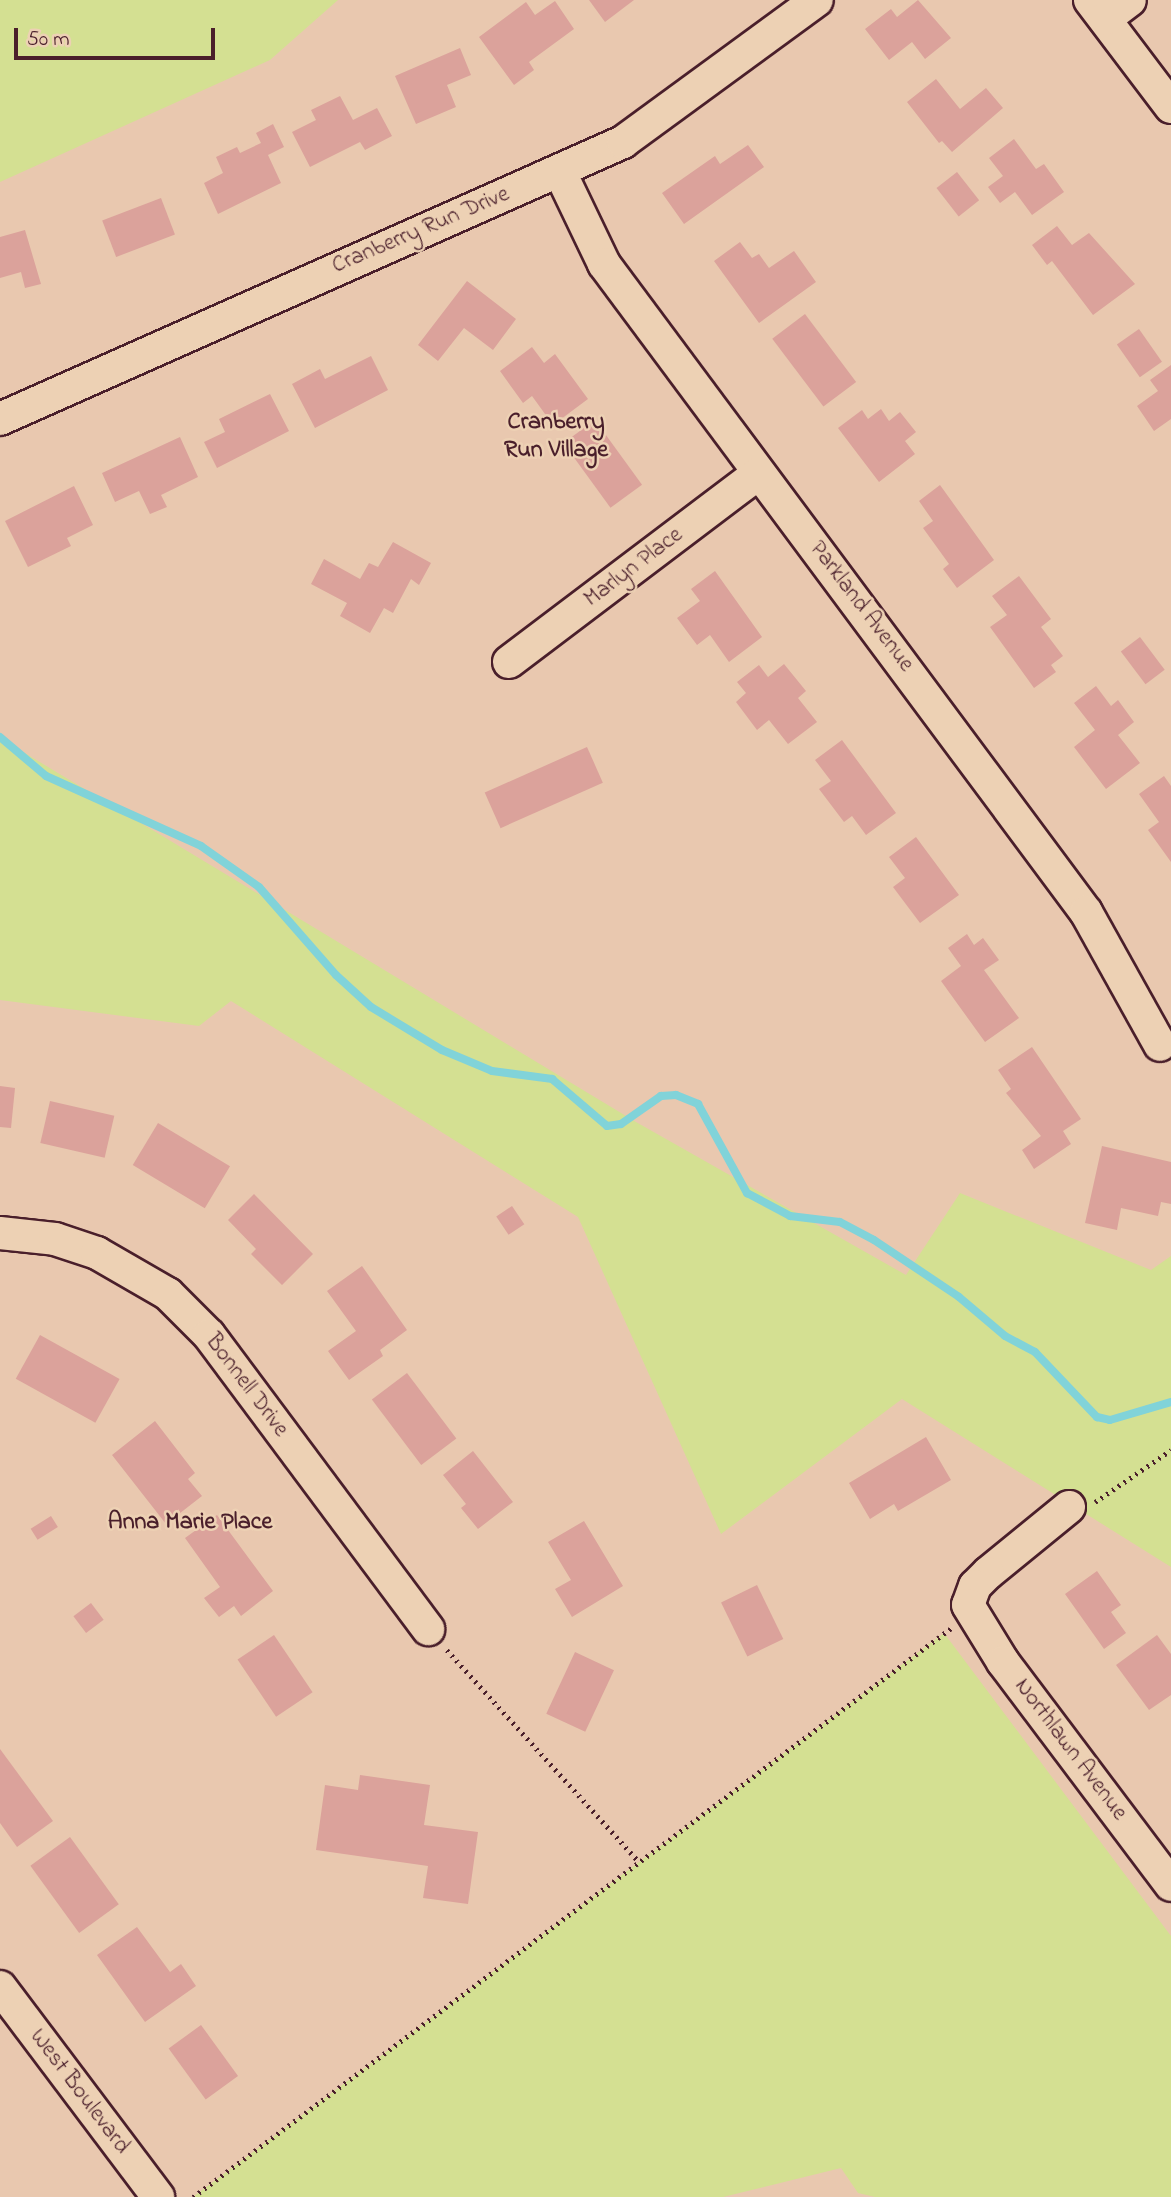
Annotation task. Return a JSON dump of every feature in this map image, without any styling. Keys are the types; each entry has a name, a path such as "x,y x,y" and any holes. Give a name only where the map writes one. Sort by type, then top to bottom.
{"street":[{"name":"Cranberry Run Drive","path":"0,419 623,142 817,0"},
{"path":"1130,0 1098,10 1171,107"},
{"name":"Parkland Avenue","path":"560,172 604,264 1086,912 1160,1045"},
{"name":"Marlyn Place","path":"509,662 759,473"},
{"name":"Bonnell Drive","path":"0,1233 55,1239 97,1252 168,1294 209,1335 428,1629"},
{"path":"971,1613 968,1605 975,1586 1069,1507"},
{"name":"Northlawn Avenue","path":"971,1613 1171,1885"},
{"name":"West Boulevard","path":"0,1987 158,2197"}],"path":[{"path":"1069,1507 1080,1510 1106,1497 1171,1450"},
{"path":"193,2197 971,1613"},
{"path":"428,1629 639,1862"}],"green space":[{"path":"0,0 338,0 270,60 0,182"},
{"path":"0,738 636,1122 906,1275 960,1193 1151,1270 1171,1256 1171,1567 902,1399 721,1534 578,1217 231,1001 199,1026 0,1000"},
{"path":"944,1633 1171,1936 1171,2197 875,2197 858,2193 841,2168 723,2197 193,2197"}],"building":[{"path":"589,0 634,0 605,22"},
{"path":"918,0 951,38 925,59 912,42 889,60 865,29 891,9 897,17"},
{"path":"555,1 574,29 529,62 534,70 514,85 479,37 526,2 535,15"},
{"path":"460,48 471,75 447,85 456,107 416,124 395,76"},
{"path":"936,79 960,109 986,88 1003,108 952,152 942,141 939,143 907,102"},
{"path":"340,96 353,120 377,108 392,136 365,150 360,142 310,167 292,132 316,120 311,110"},
{"path":"273,124 284,147 268,155 281,183 218,214 204,183 223,173 216,157 237,147 240,153 261,143 256,133"},
{"path":"1014,139 1036,169 1044,164 1064,192 1032,215 1015,192 1000,203 988,187 1003,176 989,158"},
{"path":"748,145 764,167 684,224 662,193 715,156 720,164"},
{"path":"957,172 979,200 959,216 937,188"},
{"path":"161,198 175,234 116,257 102,221"},
{"path":"1057,226 1072,245 1089,233 1135,284 1093,315 1052,261 1047,265 1032,245"},
{"path":"25,230 41,284 25,288 21,272 0,278 0,237"},
{"path":"740,242 752,258 759,254 769,268 794,251 816,282 759,323 714,261"},
{"path":"467,281 516,319 493,350 464,328 438,361 418,345"},
{"path":"805,314 856,382 823,407 772,339"},
{"path":"1139,329 1162,362 1140,377 1117,344"},
{"path":"532,347 544,363 555,354 588,399 553,425 532,396 523,403 500,371"},
{"path":"371,356 388,390 315,428 292,384 320,369 325,379"},
{"path":"1171,365 1171,419 1154,431 1137,406 1158,391 1150,380"},
{"path":"270,394 289,431 217,468 204,442 225,432 219,419"},
{"path":"881,409 889,421 900,412 916,432 905,441 915,454 879,482 838,428 862,410 868,419"},
{"path":"595,420 642,485 610,508 563,443"},
{"path":"180,437 198,477 161,495 167,507 150,514 139,491 115,502 102,473"},
{"path":"940,485 994,560 957,588 943,569 949,564 923,528 933,521 919,501"},
{"path":"74,486 93,525 67,538 71,546 28,567 5,521"},
{"path":"393,542 431,563 419,585 411,579 393,613 384,608 370,633 340,616 347,603 311,584 324,559 360,579 369,563 378,567"},
{"path":"715,571 762,637 729,662 710,635 697,645 677,618 700,601 691,589"},
{"path":"1019,576 1051,619 1041,627 1063,656 1051,665 1056,672 1034,688 990,627 1007,615 992,596"},
{"path":"1140,637 1165,670 1146,684 1121,651"},
{"path":"784,664 806,691 798,698 817,722 788,744 769,720 757,730 736,702 746,693 737,682 759,665 768,677"},
{"path":"1096,686 1111,706 1118,700 1134,722 1118,735 1140,763 1106,789 1074,747 1095,730 1074,703"},
{"path":"842,740 896,813 866,835 852,816 844,822 819,789 831,781 815,760"},
{"path":"587,747 603,783 501,828 485,793"},
{"path":"1164,776 1171,786 1171,862 1148,830 1159,822 1139,794"},
{"path":"916,837 959,895 920,923 893,887 905,878 889,857"},
{"path":"967,934 974,945 983,938 999,960 984,970 1019,1018 985,1042 941,981 961,966 948,948"},
{"path":"1032,1047 1081,1119 1063,1131 1071,1144 1034,1169 1022,1150 1041,1136 1006,1093 1011,1089 998,1070"},
{"path":"0,1086 15,1088 11,1128 0,1127"},
{"path":"50,1101 114,1116 105,1158 40,1143"},
{"path":"158,1123 230,1166 205,1208 133,1165"},
{"path":"1102,1146 1171,1162 1171,1204 1161,1202 1158,1216 1121,1208 1117,1230 1085,1223"},
{"path":"254,1194 313,1254 282,1285 251,1254 256,1249 228,1220"},
{"path":"512,1206 524,1224 509,1235 496,1217"},
{"path":"362,1266 407,1330 380,1350 383,1356 349,1380 328,1351 356,1331 327,1291"},
{"path":"40,1335 120,1379 95,1423 16,1379"},
{"path":"407,1373 456,1438 421,1465 372,1399"},
{"path":"155,1421 195,1473 188,1479 202,1496 166,1524 112,1455"},
{"path":"926,1437 951,1480 898,1511 894,1504 870,1519 849,1483"},
{"path":"473,1451 513,1502 478,1529 461,1508 466,1504 443,1475"},
{"path":"217,1515 273,1591 241,1616 234,1606 219,1617 204,1598 220,1587 185,1538"},
{"path":"51,1516 58,1527 38,1540 31,1529"},
{"path":"584,1521 623,1586 572,1617 555,1589 571,1580 548,1542"},
{"path":"1097,1571 1121,1605 1111,1612 1126,1633 1104,1649 1065,1594"},
{"path":"757,1585 783,1639 747,1656 721,1603"},
{"path":"91,1603 104,1620 86,1633 73,1616"},
{"path":"274,1635 313,1692 276,1717 238,1660"},
{"path":"1157,1635 1171,1654 1171,1695 1149,1710 1116,1665"},
{"path":"575,1652 614,1670 585,1732 546,1714"},
{"path":"0,1749 53,1821 17,1847 0,1823"},
{"path":"360,1775 430,1785 424,1825 478,1832 468,1904 423,1898 428,1866 316,1850 325,1785 358,1790"},
{"path":"70,1837 119,1904 79,1933 30,1866"},
{"path":"137,1927 170,1972 181,1964 196,1986 145,2022 97,1955"},
{"path":"201,2025 238,2076 206,2099 169,2049"}],"waterway":[{"path":"0,737 46,776 201,846 259,887 336,975 371,1007 442,1050 492,1071 552,1079 607,1126 621,1124 661,1096 676,1095 698,1104 747,1193 790,1216 840,1222 874,1240 959,1297 1005,1336 1035,1352 1097,1417 1110,1420 1171,1402"}],"district":[{"name":"Cranberry Run Village","path":"556,437"},
{"name":"Anna Marie Place","path":"190,1523"}]}
